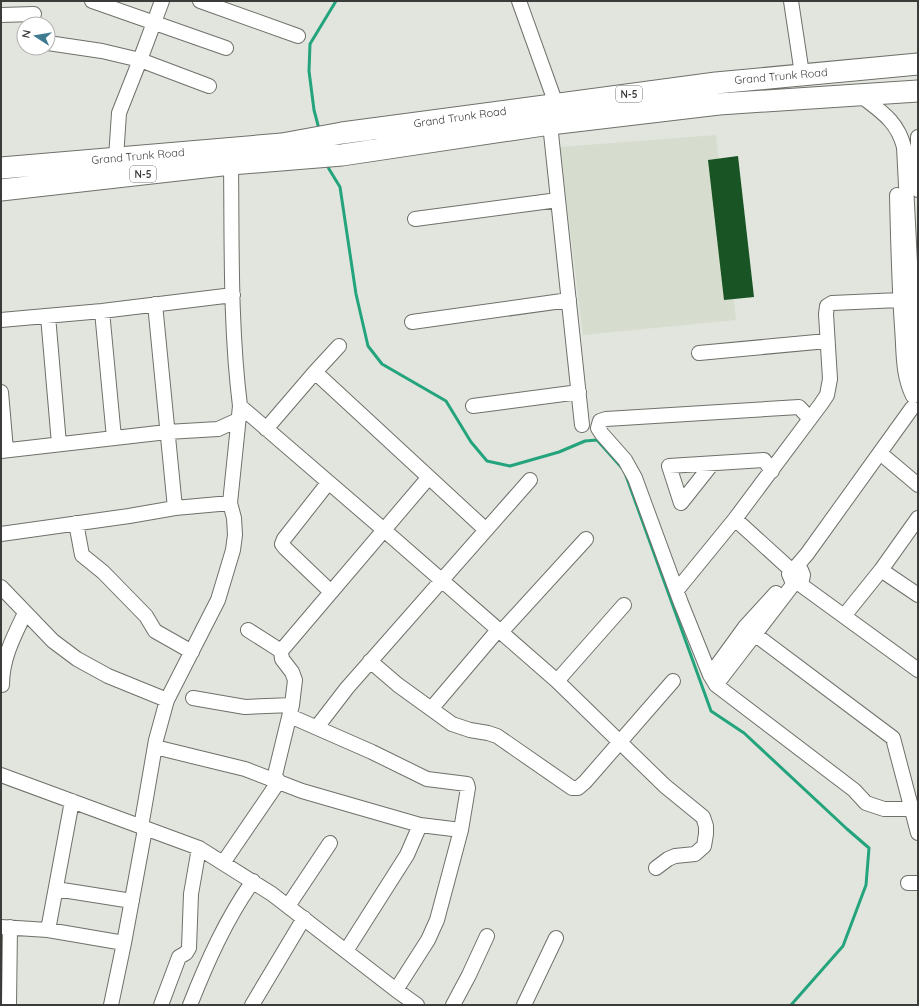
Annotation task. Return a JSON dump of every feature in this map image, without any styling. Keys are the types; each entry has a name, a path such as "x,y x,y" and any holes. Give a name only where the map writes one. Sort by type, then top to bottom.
{"highway":[{"name":"Grand Trunk Road","path":"1,190 231,164 284,152 342,133 716,82 918,64"},
{"path":"716,82 719,104"},
{"name":"Grand Trunk Road","path":"1,168 116,158 284,152 342,155 550,124 719,104 918,91"}],"street":[{"path":"92,1 153,24 226,48"},
{"path":"116,158 119,113 162,1"},
{"path":"200,1 298,36"},
{"path":"520,1 556,104"},
{"path":"791,1 802,74"},
{"path":"1,15 34,14"},
{"path":"56,44 102,51 140,60 209,86"},
{"path":"713,680 750,630 796,576 886,458 916,404 916,377 904,147 898,129 887,117 860,95"},
{"path":"550,124 582,425"},
{"path":"918,137 918,190"},
{"path":"112,1005 132,901 155,746 167,700 218,600 233,550 235,535 234,518 230,503 239,413 232,295 231,164"},
{"path":"896,164 900,300 906,378 916,404"},
{"path":"415,219 558,200"},
{"path":"1,320 102,311 232,295"},
{"path":"412,322 569,300"},
{"path":"677,590 772,471 827,395 830,379 827,341 827,306 832,303 900,300"},
{"path":"154,304 175,508"},
{"path":"102,311 114,438"},
{"path":"48,316 59,444"},
{"path":"699,353 827,341"},
{"path":"266,429 339,346"},
{"path":"315,372 486,530"},
{"path":"1,392 3,451 167,432 218,429 239,413"},
{"path":"473,406 579,392"},
{"path":"796,576 807,554 916,404"},
{"path":"810,419 799,407 606,419 600,421 598,428 625,460 635,478 713,680 854,790 866,803 884,809 912,809"},
{"path":"239,413 266,429 384,530 557,681 665,786 703,817 706,826 704,846 695,854 675,856 668,859 656,868"},
{"path":"886,458 918,486"},
{"path":"712,464 764,460 772,471"},
{"path":"223,863 277,780 291,711 295,680 292,672 282,659 281,650 429,477"},
{"path":"317,727 370,661 530,480"},
{"path":"328,483 282,544 331,592"},
{"path":"1,534 175,508 230,503"},
{"path":"848,611 882,570 918,518"},
{"path":"735,519 796,576 918,670"},
{"path":"76,523 82,555 103,572 146,616 155,631 192,652"},
{"path":"431,709 499,631 586,539"},
{"path":"882,570 918,595"},
{"path":"796,576 848,611 918,662"},
{"path":"1,587 52,641 77,659 108,676 167,700"},
{"path":"557,681 624,605"},
{"path":"2,685 2,676 9,647 25,613"},
{"path":"248,630 281,650"},
{"path":"750,630 893,738 918,833"},
{"path":"370,661 398,685 452,724 497,736 572,788 578,788 582,785 673,681"},
{"path":"193,698 245,708 291,711 317,727 427,779 467,784 468,788 460,830 437,920 428,940 396,990"},
{"path":"155,746 245,769 277,780 302,791 420,826 460,830"},
{"path":"1,775 199,848 253,881 288,906 396,990 409,1003"},
{"path":"48,930 72,801"},
{"path":"346,951 407,855 420,826"},
{"path":"288,906 330,843"},
{"path":"161,1005 179,957 186,953 188,948 191,894 199,848"},
{"path":"190,1005 206,965 237,904 253,881"},
{"path":"56,889 132,901"},
{"path":"252,1005 304,918"},
{"path":"9,1005 6,927 48,930 124,944"},
{"path":"453,1005 487,936"},
{"path":"524,1005 556,938"}],"shaded area":[{"path":"716,135 736,320 583,335 560,147"}],"building":[{"path":"738,156 754,297 724,300 708,160"}],"waterway":[{"path":"319,129 314,110 309,71 310,44 336,1"},
{"path":"327,164 340,187 356,294 368,346 382,364 446,401 471,442 487,461 510,466 559,452 585,441 597,440 622,468"},
{"path":"625,473 711,711 744,733 869,848 866,885 843,946 791,1005"}]}
